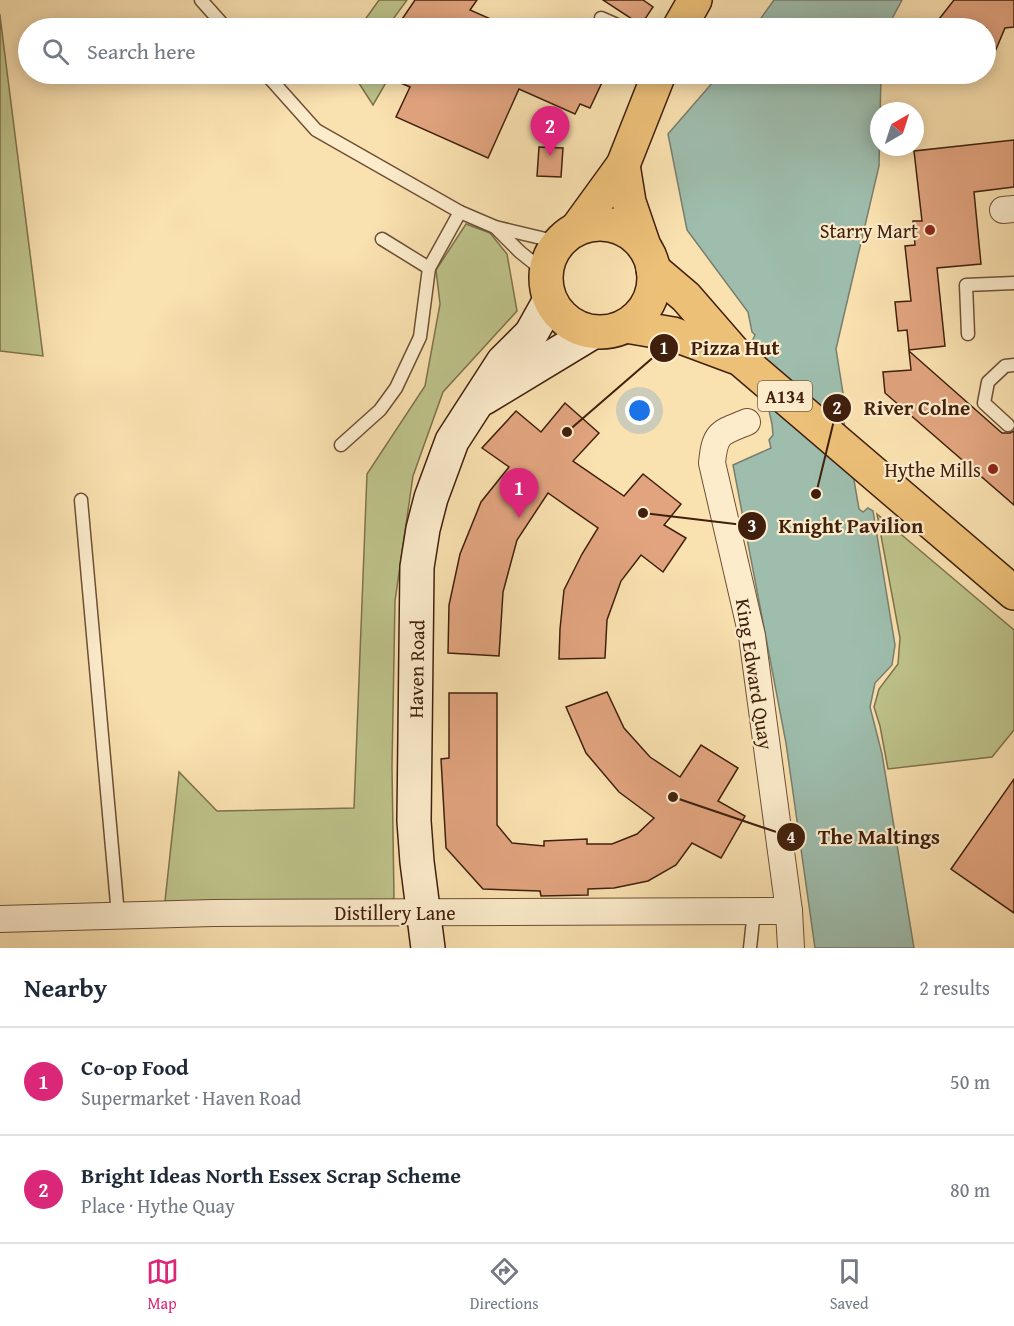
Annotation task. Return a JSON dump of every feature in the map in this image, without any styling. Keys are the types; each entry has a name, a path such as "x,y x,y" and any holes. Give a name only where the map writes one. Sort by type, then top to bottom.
{"main road":[{"path":"685,18 695,0"},
{"path":"593,332 575,327 564,320 548,286 551,254 623,165 655,84"},
{"path":"623,165 629,202 649,257 653,288 651,298 642,313 626,326"},
{"name":"A134","path":"568,234 601,224 620,228 637,238 649,257 739,358 1014,593"},
{"name":"A134","path":"593,332 613,331 626,326 673,334 739,358"}],"street":[{"name":"Haven Road","path":"428,948 414,821 417,567 423,529 431,498 452,441 503,362 531,334 548,286"},
{"name":"Haven Road","path":"478,402 593,332"},
{"name":"King Edward Quay","path":"747,423 722,433 714,444 712,463 752,636 789,911 791,948"},
{"name":"Distillery Lane","path":"0,919 423,911 789,911"}],"lane":[{"path":"201,0 217,18"},
{"path":"275,84 316,130 460,212 495,227 568,234"},
{"path":"340,445 381,410 396,388 420,337 429,268 460,212"},
{"path":"495,227 520,252 548,286"},
{"path":"382,240 429,268"},
{"path":"968,334 966,285 1014,283"},
{"path":"1008,425 984,403 988,382 1005,366 1014,365"},
{"path":"81,500 118,915"},
{"path":"750,948 754,911"}],"green space":[{"path":"379,0 407,0 394,18 366,18"},
{"path":"0,16 43,356 0,351"},
{"path":"359,84 385,84 373,105"},
{"path":"466,224 490,233 507,254 517,311 443,392 413,476 395,601 392,767 394,898 385,904 165,901 179,772 217,811 354,808 367,474 425,386 440,304 436,270"},
{"path":"877,514 1014,630 1014,730 992,757 888,769 874,707 879,689 898,664 900,638"}],"shaded area":[{"path":"774,0 902,0 892,18 761,18"},
{"path":"711,84 881,84 880,102 870,102 870,156 879,156 879,166 836,349 846,412 843,417 859,509 863,512 868,508 873,511 895,645 892,665 875,683 870,707 882,754 914,948 815,948 786,743 733,465 771,448 769,440 773,435 772,424 753,339 755,335 752,332 748,312 687,230 668,134"}],"building":[{"path":"415,0 477,0 470,10 488,18 403,18"},
{"path":"603,0 643,0 653,7 646,18 630,18"},
{"path":"954,0 1014,0 1014,27 1005,28 996,49 996,18 940,18"},
{"path":"403,84 601,84 590,108 580,104 575,114 519,89 488,158 396,117 410,87"},
{"path":"1014,140 1014,187 974,192 981,264 937,268 945,346 909,350 907,330 898,331 895,302 911,301 905,246 915,245 913,221 922,221 915,156 924,156 924,150"},
{"path":"539,147 563,148 561,177 537,176"},
{"name":"Hythe Mills","path":"909,351 1002,433 1014,431 1014,505 885,393 883,372 911,370"},
{"path":"565,403 599,433 573,461 624,496 643,474 681,504 664,525 686,538 663,572 641,555 621,581 607,620 605,658 559,659 564,590 598,528 548,493 517,540 503,592 499,656 448,653 449,605 460,554 481,502 509,467 482,448 516,411 541,432"},
{"path":"607,692 624,728 650,757 680,777 701,745 738,768 718,801 745,816 721,858 692,843 676,865 648,881 614,888 588,889 588,895 541,896 540,891 483,889 446,848 441,759 449,758 449,693 497,693 497,825 512,843 544,846 544,841 587,839 587,844 612,844 637,834 654,818 619,792 586,753 566,707"},
{"path":"1014,779 1014,913 951,869"}],"place":[{"name":"Bright Ideas North Essex Scrap Scheme","path":"550,156"},
{"name":"Starry Mart","path":"930,230"},
{"name":"Pizza Hut","path":"567,432"},
{"name":"Hythe Mills","path":"993,469"},
{"name":"River Colne","path":"816,494"},
{"name":"Knight Pavilion","path":"643,513"},
{"name":"Co-op Food","path":"519,518"},
{"name":"The Maltings","path":"673,797"}]}
